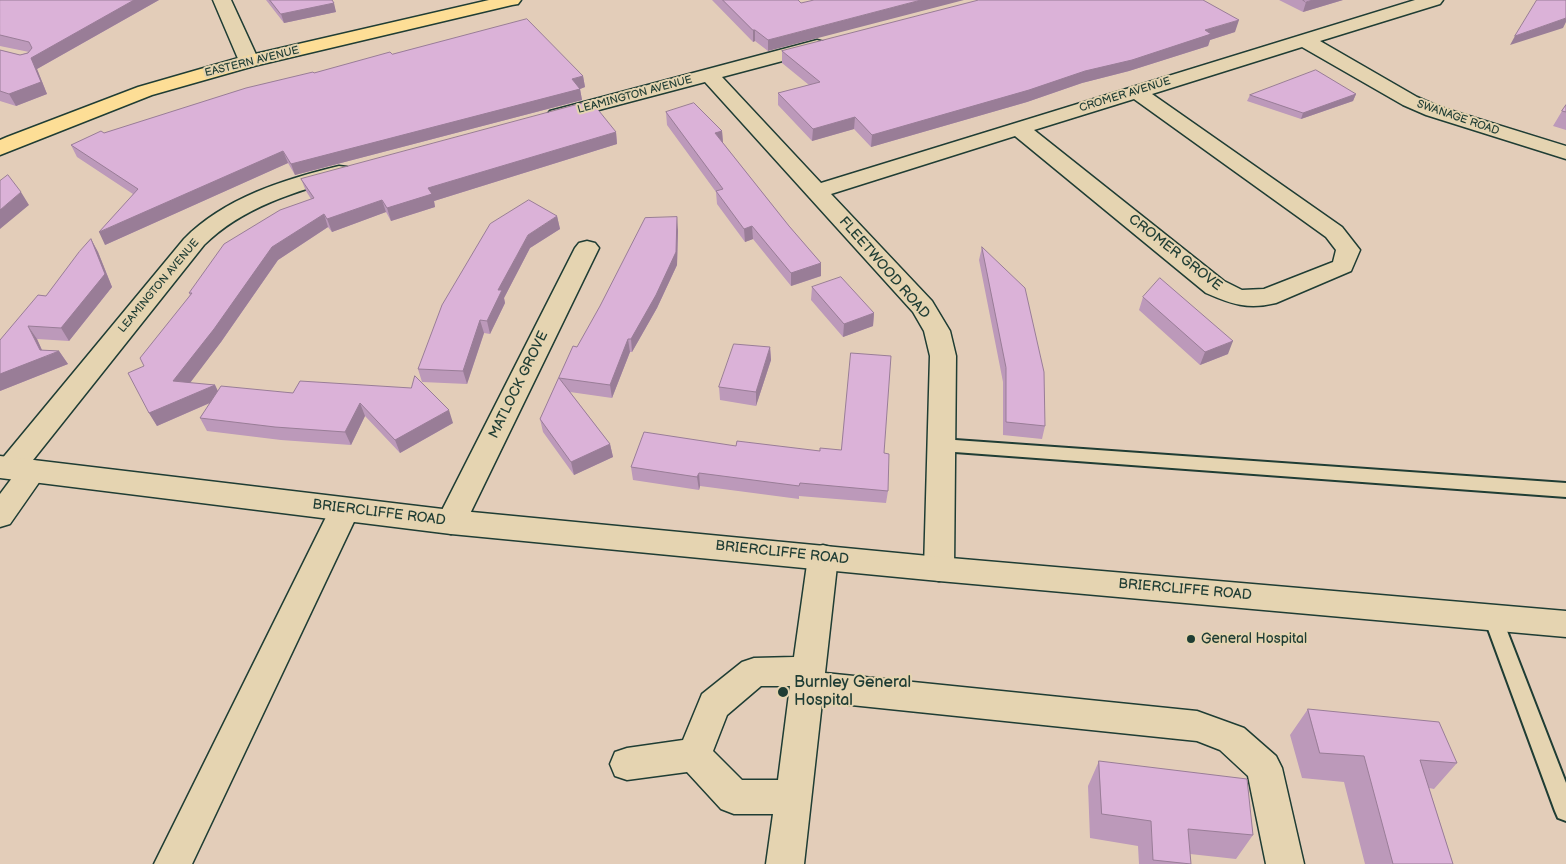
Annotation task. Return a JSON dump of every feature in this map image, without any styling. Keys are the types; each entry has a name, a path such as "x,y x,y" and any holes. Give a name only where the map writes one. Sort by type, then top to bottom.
{"highway":[{"name":"EASTERN AVENUE","path":"0,149 14,141 145,91 249,61 512,0"}],"street":[{"path":"222,0 249,61"},
{"name":"CROMER AVENUE","path":"817,191 1434,0"},
{"name":"SWANAGE ROAD","path":"1304,40 1433,111 1566,154"},
{"name":"LEAMINGTON AVENUE","path":"535,121 833,42"},
{"name":"FLEETWOOD ROAD","path":"709,76 923,307 937,331 943,356 939,569"},
{"name":"CROMER GROVE","path":"1018,128 1215,287 1239,298 1267,297 1343,266 1348,250 1334,232 1137,92"},
{"name":"LEAMINGTON AVENUE","path":"0,516 15,469 178,260 206,231 238,209 274,192 362,166"},
{"name":"MATLOCK GROVE","path":"451,522 587,248"},
{"name":"BRIERCLIFFE ROAD","path":"15,469 451,522 939,569 1566,624"},
{"path":"173,864 345,509"},
{"path":"785,864 824,557"},
{"path":"694,755 714,705 754,672 1196,726 1232,739 1264,768 1285,864"},
{"path":"627,764 694,755"},
{"path":"694,755 734,797 793,797"}],"lane":[{"path":"941,445 1566,490"},
{"path":"1493,618 1566,811"}],"building":[{"path":"0,0 134,0 31,58 41,82 9,94 0,91 0,50 20,55 28,53 32,48 29,42 0,35"},
{"path":"270,0 332,0 334,3 281,14"},
{"path":"723,0 798,0 801,3 814,0 921,0 768,40 753,30"},
{"path":"979,0 1203,0 1239,20 1205,30 1211,34 1132,60 1085,71 1029,90 872,135 855,117 813,129 778,93 820,82 782,51"},
{"path":"1537,0 1566,0 1566,18 1515,36"},
{"path":"527,19 583,76 572,79 580,89 291,164 283,151 99,232 138,189 71,145 101,131 104,133 246,88 314,73 390,52 392,54"},
{"path":"1316,70 1356,94 1303,113 1250,95"},
{"path":"591,101 616,132 428,188 432,194 387,208 382,200 327,219 324,214 272,247 214,329 173,381 215,385 149,413 128,373 144,366 140,358 192,293 189,293 224,244 280,210 314,198 301,179"},
{"path":"694,103 722,131 715,133 821,263 791,273 752,226 744,229 716,191 723,189 666,112"},
{"path":"8,175 21,192 0,210 0,181"},
{"path":"529,200 557,216 528,235 498,290 502,290 487,321 480,320 463,371 418,369 442,305 490,224"},
{"path":"677,217 676,252 656,295 631,339 628,339 610,385 559,378 610,444 571,462 540,419 573,346 577,347 645,218"},
{"path":"91,239 105,274 61,328 28,326 40,350 59,351 0,374 0,340 38,295 46,296"},
{"path":"982,247 1025,288 1044,372 1045,426 1006,422 1006,368"},
{"path":"841,277 874,313 844,324 812,287"},
{"path":"1160,278 1233,341 1205,352 1143,297"},
{"path":"734,344 770,347 756,392 719,387"},
{"path":"851,353 891,356 884,453 889,454 888,491 800,483 799,486 699,473 697,477 631,467 644,432 736,446 737,441 820,451 820,448 841,450"},
{"path":"415,376 449,410 395,440 360,403 345,432 275,427 200,418 221,386 293,393 300,381 411,388"},
{"path":"1308,709 1439,722 1457,763 1420,760 1453,864 1393,864 1364,756 1320,753"},
{"path":"1099,761 1247,779 1253,835 1188,829 1191,864 1153,860 1151,821 1102,814"}],"place":[{"name":"General Hospital","path":"1191,639"},
{"name":"Burnley General Hospital","path":"783,692"}]}
